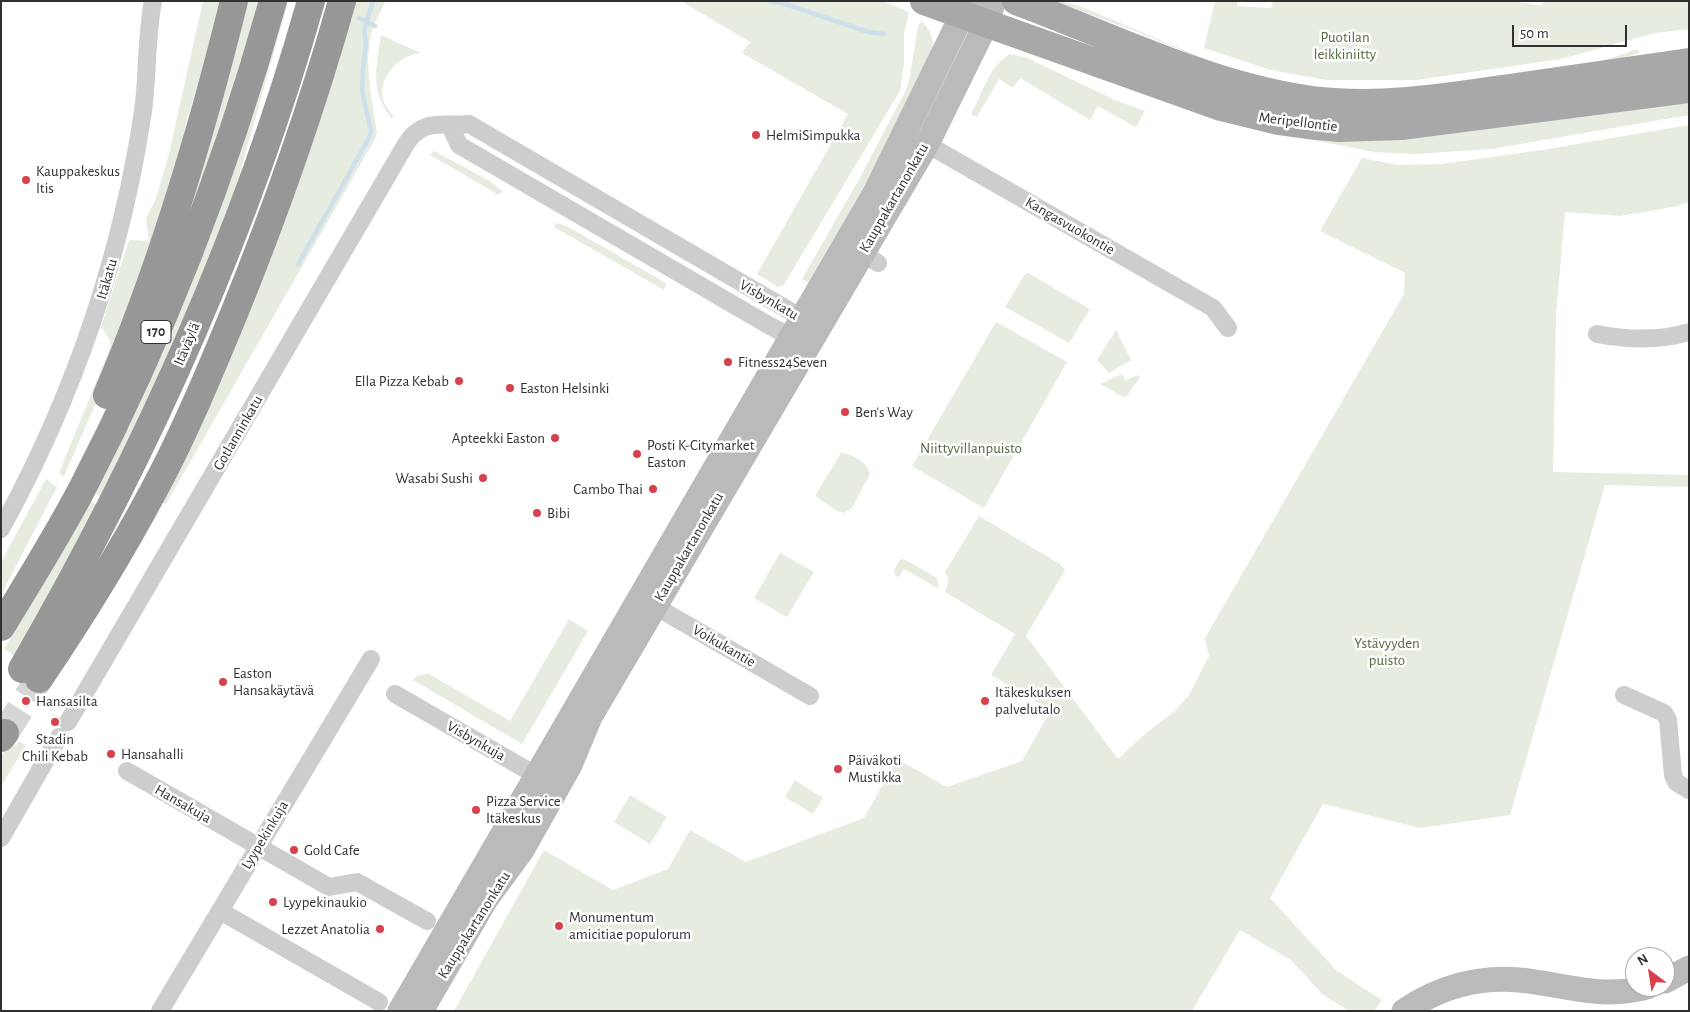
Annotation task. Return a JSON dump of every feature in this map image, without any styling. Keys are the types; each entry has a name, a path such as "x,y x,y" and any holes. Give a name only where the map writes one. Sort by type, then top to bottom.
{"highway":[{"path":"8,616 123,358 190,163 234,1"},
{"name":"170","path":"8,616 83,488 149,348 219,171 273,1"},
{"name":"Itäväylä","path":"311,1 296,52 248,191 204,303 168,386 126,473 48,626 31,674 104,578 155,487 199,398 266,234 329,46 342,1"}],"main road":[{"name":"Meripellontie","path":"924,1 978,10 1221,107 1278,121 1307,125 1340,128 1401,126 1689,89"},
{"name":"Meripellontie","path":"1016,1 1189,67 1253,89 1308,99 1352,103 1423,100 1689,62"},
{"name":"Kauppakartanonkatu","path":"389,1006 647,601 802,331 905,132 978,10"},
{"name":"Kauppakartanonkatu","path":"802,331 870,259 926,144 978,10"},
{"name":"Kauppakartanonkatu","path":"421,1011 486,899 522,850 557,788 578,748 590,717 647,601"},
{"path":"1675,976 1689,968"},
{"path":"1404,1011 1443,989 1487,980 1518,980 1604,993 1625,992"}],"street":[{"name":"Itäkatu","path":"1,529 48,439 67,394 100,302 120,232 136,148 147,72 150,4"},
{"name":"Visbynkatu","path":"406,144 419,128 433,124 450,126 469,124 802,331"},
{"name":"Visbynkatu","path":"450,126 459,145 802,331"},
{"name":"Kangasvuokontie","path":"905,132 1213,308 1228,328"},
{"name":"Gotlanninkatu","path":"68,722 406,144"},
{"path":"1597,334 1644,339 1689,332"},
{"name":"Voikukantie","path":"647,601 810,696"},
{"name":"Lyypekinkuja","path":"160,1011 371,659"},
{"name":"Visbynkuja","path":"395,694 557,788"},
{"path":"1624,694 1664,713 1668,720 1673,775 1676,782 1689,790"},
{"path":"1,838 59,738"},
{"name":"Hansakuja","path":"127,771 329,887 357,882 427,921"},
{"path":"220,911 389,1006"}],"green space":[{"path":"203,1 223,1 186,122 177,174 102,389 64,476 59,473 111,346 110,340 101,327 129,240 149,241 146,218 155,201 169,154"},
{"path":"246,1 260,1 190,216 180,214"},
{"path":"283,1 288,1 232,201 150,403 100,498 95,492"},
{"path":"353,1 386,1 372,30 368,59 369,83 377,132 375,139 166,504 159,501"},
{"path":"681,1 883,1 909,12 904,34 904,64 900,91 783,286 778,287 757,274 848,114 742,53 750,42"},
{"path":"1054,1 1061,1 1081,7 1226,67 1296,86 1365,90 1434,86 1571,68 1602,61 1634,50 1638,50 1639,53 1595,67 1427,90 1379,94 1322,92 1258,80 1227,70 1143,34"},
{"name":"Puotilan leikkiniitty","path":"1215,1 1238,1 1237,6 1271,8 1273,1 1512,1 1542,6 1543,1 1689,1 1689,29 1655,33 1561,59 1416,80 1326,80 1271,70 1204,48"},
{"path":"922,21 930,32 933,43 930,62 886,148 808,283 802,279 862,174 905,92 909,82 918,26"},
{"path":"381,35 421,53 407,57 395,65 386,78 382,96 394,117 391,118 384,107 377,88 376,68"},
{"path":"1010,54 1025,57 1115,100 1145,111 1136,127 1098,106 1090,120 1020,78 1013,88 999,79 977,117 971,114 997,65"},
{"path":"1689,100 1689,115 1491,149 1414,154 1374,152 1287,135"},
{"name":"Ystävyyden puisto","path":"1689,125 1689,202 1678,206 1620,216 1565,212 1556,314 1553,472 1689,475 1689,487 1605,485 1510,815 1420,828 1323,804 1270,898 1337,971 1382,1000 1374,1011 1349,1011 1322,994 1291,960 1240,930 1192,1011 454,1011 544,850 613,890 668,869 690,830 746,862 864,818 897,759 947,787 1022,761 1051,710 991,675 1015,634 945,592 949,580 945,572 979,516 1060,564 1065,570 1026,636 1118,759 1146,733 1175,711 1189,695 1209,656 1205,638 1404,294 1405,273 1320,231 1362,158 1397,165 1442,164 1542,150"},
{"path":"434,151 488,180 502,191 499,195 430,155"},
{"path":"556,223 565,225 666,283 664,290 554,227"},
{"path":"1028,273 1090,309 1069,343 1005,307 1025,274"},
{"name":"Niittyvillanpuisto","path":"996,322 1067,362 984,508 912,466"},
{"path":"1116,330 1131,360 1109,373 1097,360"},
{"path":"1122,374 1126,381 1136,375 1140,377 1127,396 1123,397 1100,384"},
{"path":"841,453 859,460 867,466 870,474 852,508 844,513 837,511 815,496"},
{"path":"46,479 57,487 1,595 1,562"},
{"path":"90,501 100,507 17,657 4,649"},
{"path":"780,553 814,572 787,617 754,598"},
{"path":"904,559 937,578 939,589 904,569 899,577 895,575 894,570 900,560"},
{"path":"569,619 588,631 522,744 413,680 418,675 429,674 510,721"},
{"path":"19,741 26,746 1,786 1,756 10,742 16,746"},
{"path":"795,780 823,798 813,814 785,797"},
{"path":"630,795 667,817 650,844 614,822"}],"waterway":[{"path":"298,264 369,138 371,131 362,90 366,44 364,30 373,1"},
{"path":"769,1 782,3 868,32 884,34"},
{"path":"359,18 375,26"}],"tunnel":[{"path":"5,733 39,679"}],"place":[{"name":"HelmiSimpukka","path":"756,135"},
{"name":"Kauppakeskus Itis","path":"26,180"},
{"name":"Fitness24Seven","path":"728,362"},
{"name":"Ella Pizza Kebab","path":"459,381"},
{"name":"Easton Helsinki","path":"510,388"},
{"name":"Ben's Way","path":"845,412"},
{"name":"Apteekki Easton","path":"555,438"},
{"name":"Posti K-Citymarket Easton","path":"637,454"},
{"name":"Wasabi Sushi","path":"483,478"},
{"name":"Cambo Thai","path":"653,489"},
{"name":"Bibi","path":"537,513"},
{"name":"Easton Hansakäytävä","path":"223,682"},
{"name":"Hansasilta","path":"26,701"},
{"name":"Itäkeskuksen palvelutalo","path":"985,701"},
{"name":"Stadin Chili Kebab","path":"55,722"},
{"name":"Hansahalli","path":"111,754"},
{"name":"Päiväkoti Mustikka","path":"838,769"},
{"name":"Pizza Service Itäkeskus","path":"476,810"},
{"name":"Gold Cafe","path":"294,850"},
{"name":"Lyypekinaukio","path":"273,902"},
{"name":"Monumentum amicitiae populorum","path":"559,926"},
{"name":"Lezzet Anatolia","path":"380,929"}]}
